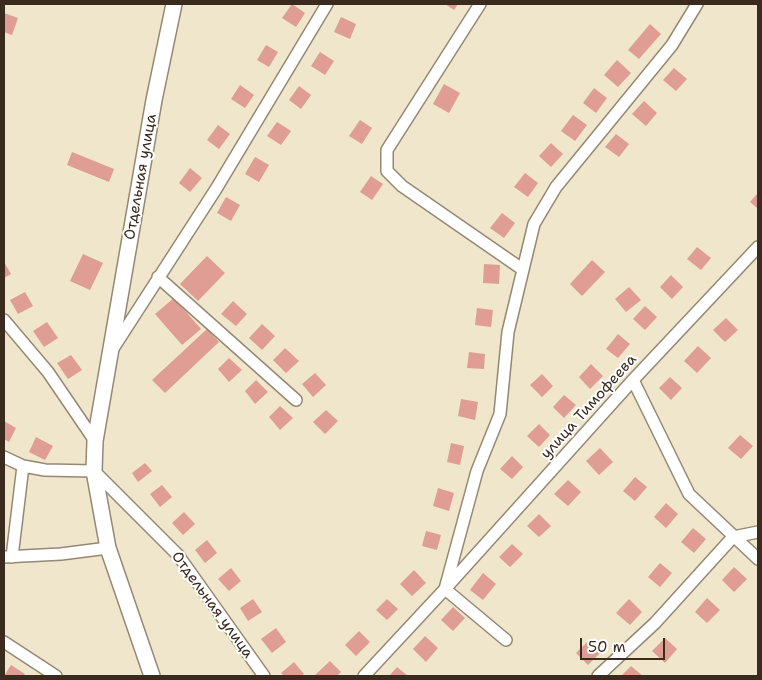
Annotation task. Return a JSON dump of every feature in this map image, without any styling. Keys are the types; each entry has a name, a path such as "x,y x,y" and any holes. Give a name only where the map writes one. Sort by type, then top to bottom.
{"main road":[{"name":"Отдельная улица","path":"152,676 108,548 94,471 95,441 154,100 174,4"}],"street":[{"name":"Отдельная улица","path":"111,351 216,189 327,4"},
{"path":"480,4 387,150 387,172 402,186 522,269"},
{"name":"улица Тимофеева","path":"446,589 477,471 500,414 508,332 534,224 556,187 672,45 697,4"},
{"name":"улица Тимофеева","path":"364,676 446,589 633,380 758,247"},
{"path":"158,277 296,400"},
{"path":"4,320 48,372 95,441"},
{"path":"633,380 689,494 758,559"},
{"path":"4,457 24,466 45,470 94,471"},
{"path":"24,466 8,557 61,554 108,548"},
{"name":"Отдельная улица","path":"94,471 178,555 264,676"},
{"path":"598,676 655,623 733,537 758,532"},
{"path":"446,589 506,640"},
{"path":"4,642 56,676"}],"building":[{"path":"292,4 305,13 296,27 282,18"},
{"path":"445,4 458,4 454,10"},
{"path":"4,13 18,18 12,35 4,32"},
{"path":"341,17 356,24 350,39 334,32"},
{"path":"650,24 661,34 639,59 628,50"},
{"path":"266,45 278,52 269,67 257,60"},
{"path":"320,52 334,61 325,75 311,66"},
{"path":"617,60 631,73 618,87 604,75"},
{"path":"674,68 687,79 676,91 663,80"},
{"path":"444,84 460,93 449,113 433,104"},
{"path":"240,85 254,95 245,108 231,99"},
{"path":"299,86 311,95 301,109 289,100"},
{"path":"594,88 607,98 596,113 583,103"},
{"path":"644,101 657,113 646,126 632,114"},
{"path":"573,115 587,125 575,141 561,131"},
{"path":"360,120 372,128 362,144 349,136"},
{"path":"277,122 291,131 281,145 267,136"},
{"path":"218,125 230,134 219,149 207,140"},
{"path":"616,134 629,144 619,157 605,147"},
{"path":"551,143 563,154 551,167 539,156"},
{"path":"72,152 114,169 109,182 67,165"},
{"path":"255,157 269,165 259,182 245,174"},
{"path":"190,168 202,178 190,192 179,183"},
{"path":"525,173 538,183 528,197 514,187"},
{"path":"371,176 383,184 372,200 360,192"},
{"path":"758,195 757,208 750,202"},
{"path":"226,197 240,205 231,221 217,213"},
{"path":"502,213 515,223 504,238 490,228"},
{"path":"697,247 711,258 701,270 687,259"},
{"path":"83,254 103,263 90,290 70,281"},
{"path":"207,256 225,273 198,301 180,284"},
{"path":"592,260 605,272 582,296 570,284"},
{"path":"4,262 11,274 4,278"},
{"path":"484,264 500,265 499,284 483,283"},
{"path":"671,275 683,287 672,299 660,287"},
{"path":"629,287 641,300 626,312 615,299"},
{"path":"25,292 33,306 18,314 10,300"},
{"path":"174,298 201,329 182,345 155,314"},
{"path":"233,301 247,314 236,326 221,314"},
{"path":"645,306 657,317 645,330 633,319"},
{"path":"477,308 493,310 491,327 475,325"},
{"path":"726,318 738,330 725,342 713,330"},
{"path":"47,322 58,338 44,347 33,331"},
{"path":"262,324 275,336 262,350 249,338"},
{"path":"207,329 219,342 165,393 152,380"},
{"path":"618,334 630,344 618,358 606,349"},
{"path":"698,346 711,358 697,373 684,361"},
{"path":"285,348 299,361 286,373 273,360"},
{"path":"469,352 485,354 484,369 467,368"},
{"path":"71,355 82,370 68,379 57,363"},
{"path":"229,358 242,370 229,382 218,369"},
{"path":"591,364 603,376 590,389 579,377"},
{"path":"315,373 326,385 313,397 302,384"},
{"path":"542,374 553,386 542,397 530,385"},
{"path":"670,377 682,388 671,400 659,388"},
{"path":"256,380 268,392 255,404 245,391"},
{"path":"564,395 576,405 564,418 553,407"},
{"path":"461,399 478,402 475,420 458,416"},
{"path":"280,406 293,418 280,430 269,417"},
{"path":"326,410 338,421 325,434 313,422"},
{"path":"4,421 16,428 9,442 4,439"},
{"path":"539,424 550,435 539,447 527,436"},
{"path":"740,435 753,446 741,459 728,448"},
{"path":"36,437 53,446 45,460 29,452"},
{"path":"451,443 464,446 460,465 447,462"},
{"path":"600,448 613,462 599,475 586,461"},
{"path":"512,456 523,467 512,479 500,469"},
{"path":"145,463 152,471 138,482 132,473"},
{"path":"635,477 647,487 635,501 623,491"},
{"path":"568,480 581,492 568,506 554,494"},
{"path":"162,485 172,497 160,507 150,494"},
{"path":"438,488 454,493 449,511 433,506"},
{"path":"666,503 678,514 666,528 654,517"},
{"path":"184,512 195,524 183,535 172,523"},
{"path":"539,514 551,526 539,537 527,526"},
{"path":"693,528 706,539 694,553 681,542"},
{"path":"426,531 441,535 437,550 422,546"},
{"path":"207,540 217,553 205,563 195,550"},
{"path":"512,544 523,554 510,567 499,557"},
{"path":"660,563 672,573 660,587 648,577"},
{"path":"734,567 747,579 734,592 722,580"},
{"path":"231,568 241,581 229,591 218,579"},
{"path":"414,570 426,583 412,596 400,584"},
{"path":"483,573 496,584 483,600 470,590"},
{"path":"707,598 720,610 707,623 695,612"},
{"path":"253,599 262,612 248,621 240,608"},
{"path":"387,599 398,609 387,620 376,610"},
{"path":"629,599 642,612 630,625 616,613"},
{"path":"453,607 465,618 453,631 441,620"},
{"path":"276,628 286,642 272,653 261,639"},
{"path":"359,631 370,642 356,656 345,645"},
{"path":"425,636 438,648 426,662 413,649"},
{"path":"665,638 677,649 665,663 652,651"},
{"path":"588,641 600,653 588,665 576,653"},
{"path":"330,661 341,672 337,676 315,675"},
{"path":"294,662 304,674 301,676 284,676 281,673"},
{"path":"11,665 25,674 23,676 4,676"},
{"path":"631,666 643,676 621,676"},
{"path":"397,667 408,676 389,676"}]}
